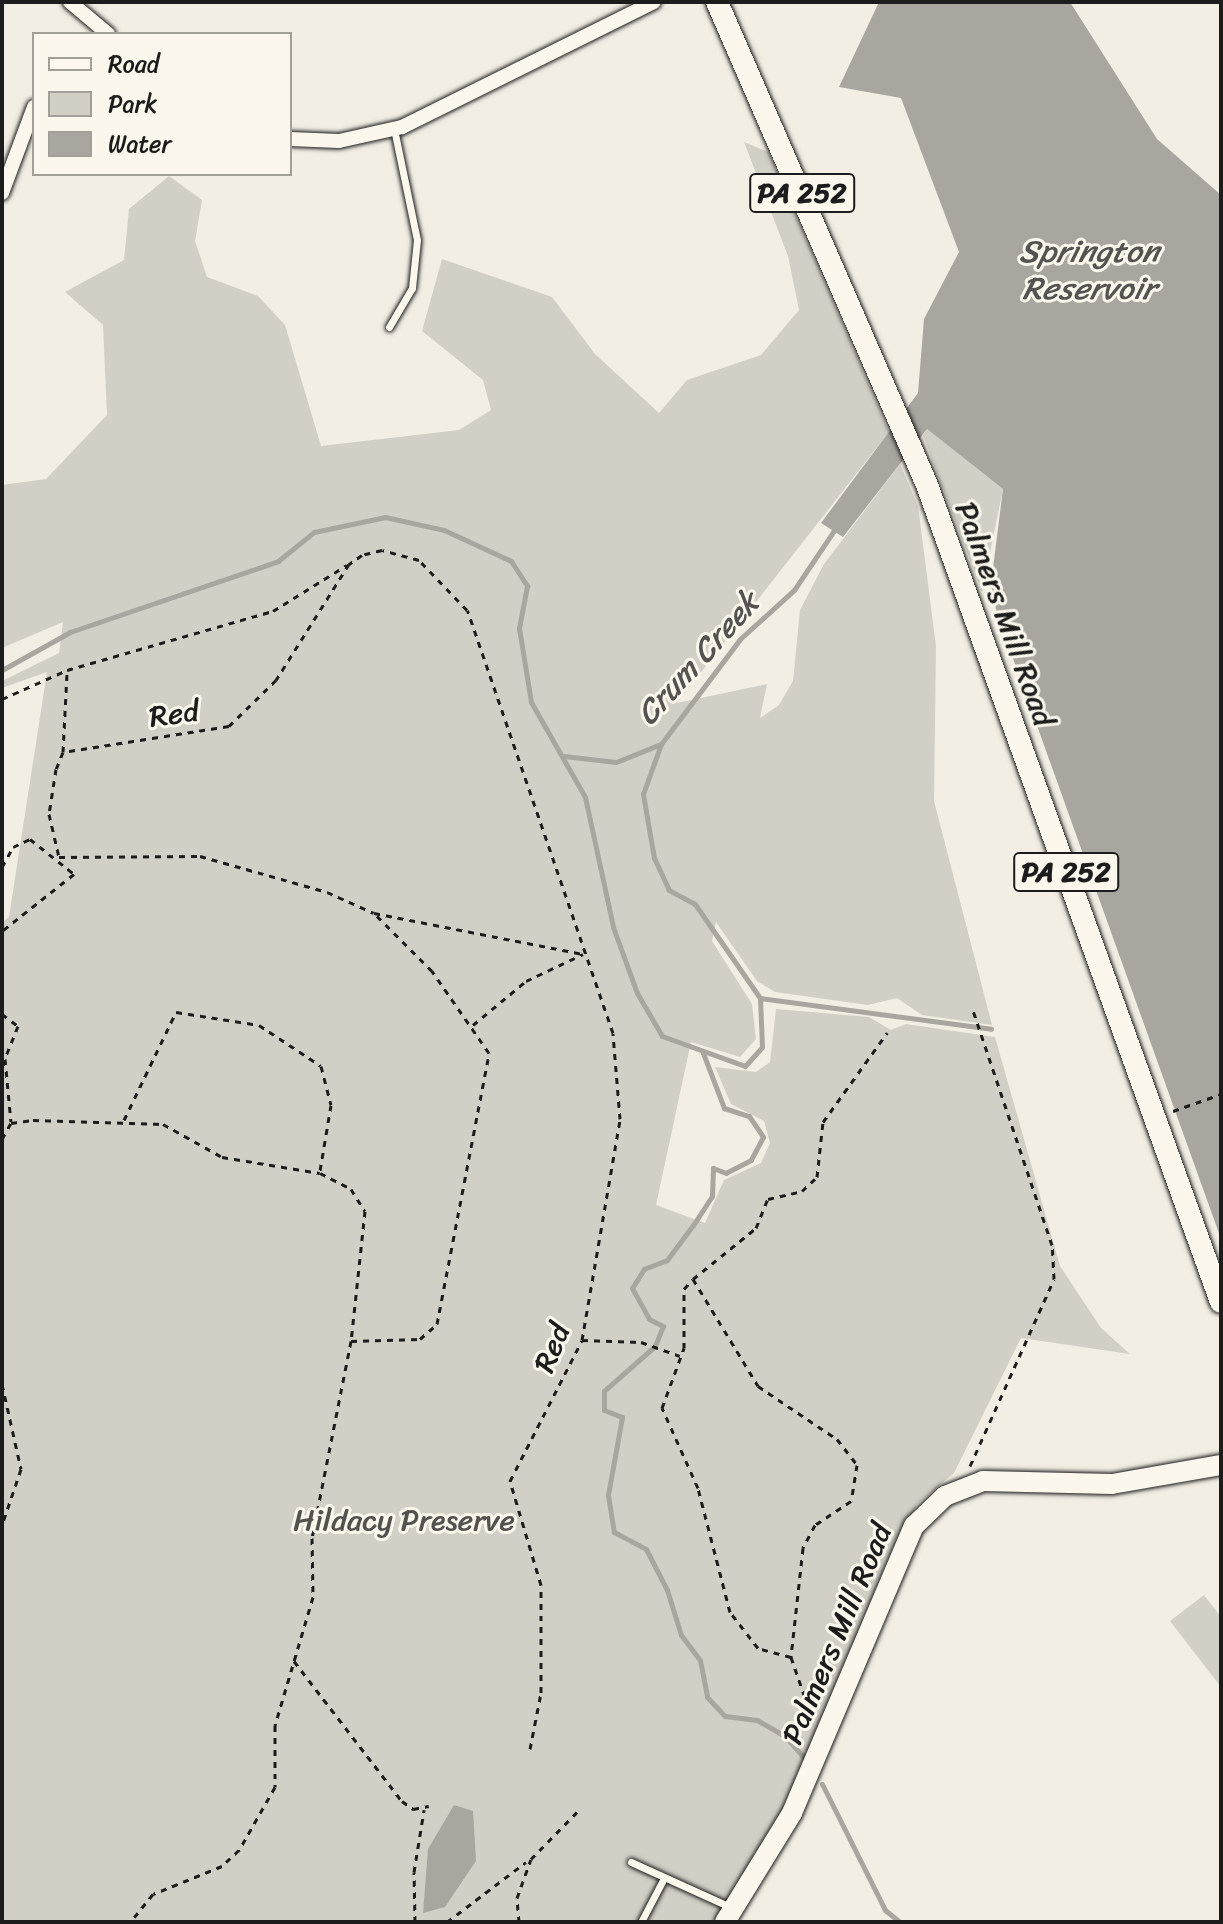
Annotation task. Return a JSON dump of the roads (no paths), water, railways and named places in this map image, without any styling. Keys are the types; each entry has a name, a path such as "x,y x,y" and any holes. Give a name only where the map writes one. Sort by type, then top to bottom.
{"main road":[{"name":"Palmers Mill Road","path":"717,2 886,384 927,485 1202,1259 1221,1302"}],"street":[{"path":"70,2 99,32"},
{"path":"292,139 339,141 394,129 654,2"},
{"path":"2,193 32,112"},
{"name":"Palmers Mill Road","path":"729,1916 828,1733 914,1526 962,1484 1112,1484 1221,1465"}],"lane":[{"path":"389,327 412,288 417,240 394,129"},
{"path":"631,1862 729,1916"},
{"path":"641,1922 664,1878"}],"water":[{"name":"Springton Reservoir","path":"879,2 1070,2 1157,139 1221,195 1221,1239 997,614 991,584 1003,489 927,429 843,537 821,523 918,393 924,319 959,252 901,98 839,87"},
{"path":"454,1805 473,1811 476,1861 445,1907 423,1913 428,1849"}],"waterway":[{"name":"Crum Creek","path":"2,670 70,632 278,561 314,532 385,517 444,530 511,561 527,586 519,628 531,702 585,797 613,927 637,993 662,1036 745,1066 762,1047 760,998 695,904 669,890 654,858 643,794 661,744"},
{"name":"Crum Creek","path":"564,756 616,762 661,744 740,639 794,590 837,526"},
{"path":"760,998 991,1029"},
{"path":"703,1053 724,1108 749,1116 763,1137 751,1160 726,1173 713,1168 712,1196 693,1225 667,1260 644,1269 632,1288 649,1319 663,1326 655,1346 604,1391 604,1410 622,1417 608,1495 614,1532 646,1549 667,1590 681,1635 700,1660 707,1697 725,1716 757,1720 786,1737 804,1758"},
{"path":"822,1784 885,1910 900,1922"}],"park label":[{"name":"Hildacy Preserve","path":"404,1520"}]}
